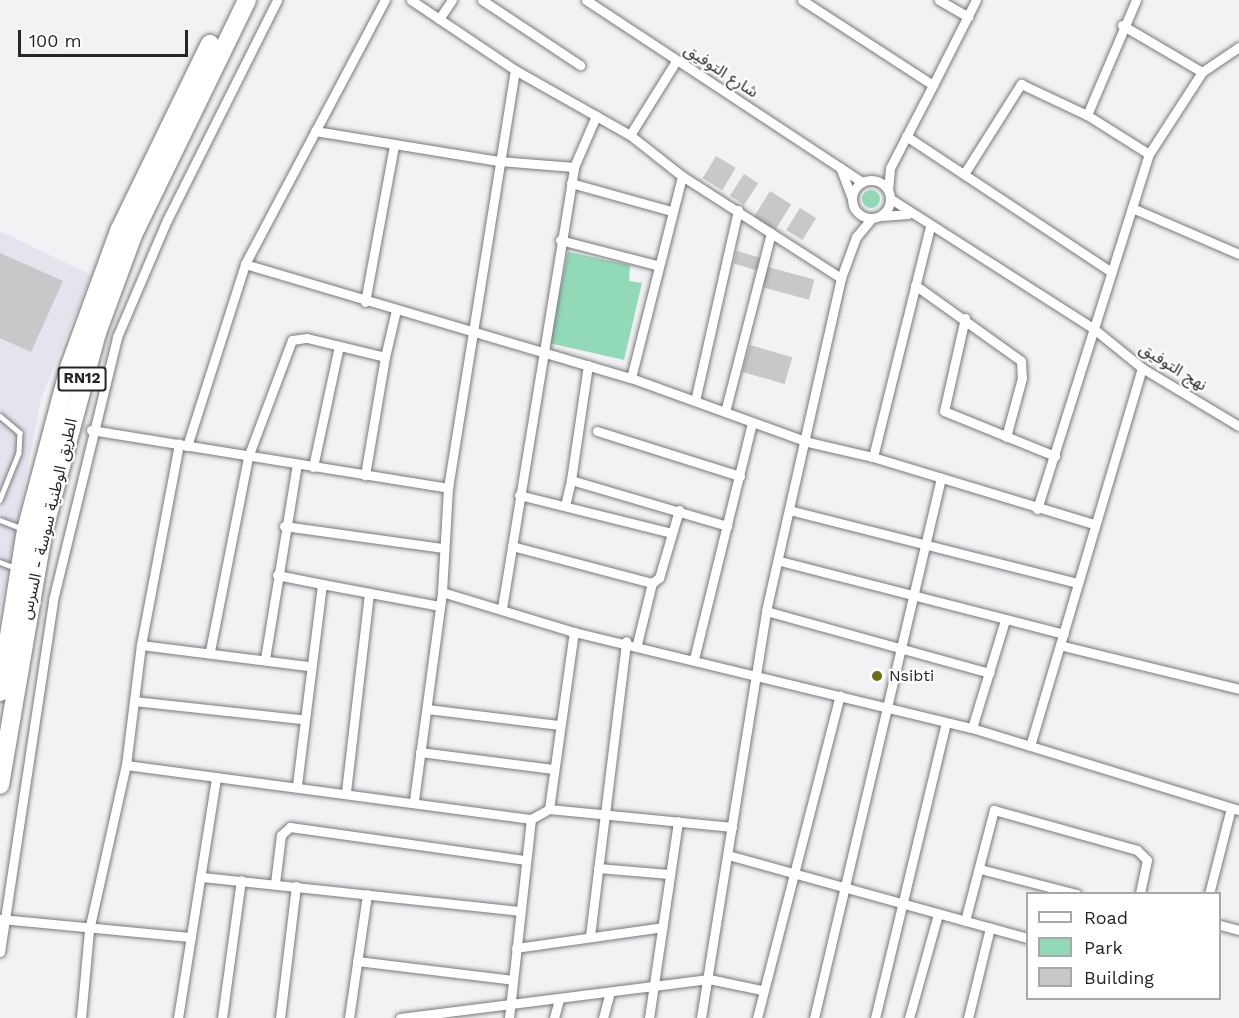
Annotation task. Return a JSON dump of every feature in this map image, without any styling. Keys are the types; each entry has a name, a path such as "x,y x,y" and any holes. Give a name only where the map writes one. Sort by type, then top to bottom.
{"highway":[{"name":"الطريق الوطنية سوسة - السرس","path":"0,692 26,530 70,365 119,231 234,0"},
{"name":"الطريق الوطنية سوسة - السرس","path":"0,785 43,533 93,344 132,235 247,0"}],"street":[{"path":"0,952 2,920 53,600 91,430 117,337 146,267 277,0"},
{"path":"81,1018 89,930 126,765 141,645 183,445 245,264 385,0"},
{"path":"411,0 515,70 630,135 682,176 841,278"},
{"path":"439,19 452,0"},
{"path":"482,0 579,65"},
{"name":"شارع التوفيق","path":"586,0 676,61 840,166 890,194"},
{"path":"802,0 818,4 933,86"},
{"path":"939,0 969,17"},
{"path":"701,1018 766,611 780,561 789,510 808,442 841,278 856,237 876,217 890,194 890,168 976,0"},
{"path":"1087,115 1122,26 1136,0"},
{"path":"1122,26 1202,72"},
{"path":"1037,509 1110,271 1149,154 1202,72 1239,47"},
{"path":"630,135 676,61"},
{"path":"414,800 442,592 448,488 515,70"},
{"path":"964,174 1018,85 1087,115 1149,154"},
{"path":"502,608 540,350 560,240 574,167 596,116"},
{"path":"315,131 394,146 499,161 574,167"},
{"path":"906,135 1110,271"},
{"path":"365,302 394,146"},
{"path":"840,166 853,204 856,237"},
{"path":"853,204 867,181 890,168"},
{"path":"631,378 656,265 682,176"},
{"path":"572,183 671,211"},
{"path":"890,194 908,213 1094,329"},
{"path":"853,204 876,217 908,213"},
{"path":"1132,208 1239,254"},
{"path":"695,401 738,210"},
{"path":"873,456 930,227"},
{"path":"725,412 771,233"},
{"path":"560,240 656,265"},
{"path":"245,264 365,302 472,329 631,378 808,442 873,456 1037,509 1093,524"},
{"path":"915,285 965,318 1023,364 1006,437"},
{"path":"365,475 385,357 396,310"},
{"path":"965,318 943,408 951,417 1055,456"},
{"name":"نهج التوفيق","path":"1094,329 1142,368 1239,426"},
{"path":"210,651 248,458 292,340 339,346 385,357"},
{"path":"313,466 339,346"},
{"path":"565,507 588,365"},
{"path":"1030,746 1063,646 1064,634 1093,524 1142,368"},
{"path":"694,659 752,423"},
{"path":"91,430 248,458 448,488"},
{"path":"597,431 740,476"},
{"path":"265,659 284,526 297,464"},
{"path":"814,1018 846,887 898,647 913,596 941,478"},
{"path":"571,480 727,526"},
{"path":"519,495 671,533"},
{"path":"637,644 652,583 659,578 679,510"},
{"path":"789,510 924,546 1078,583"},
{"path":"284,526 443,548"},
{"path":"512,546 652,583"},
{"path":"780,561 1064,634"},
{"path":"276,575 440,606"},
{"path":"297,786 301,719 322,584"},
{"path":"442,592 502,608 574,632 626,641 972,728 1235,809 1210,892"},
{"path":"346,792 369,593"},
{"path":"766,611 990,673"},
{"path":"972,728 1005,620"},
{"path":"549,809 574,632"},
{"path":"590,936 598,868 601,812 626,641"},
{"path":"141,645 210,651 308,666"},
{"path":"1063,646 1239,689"},
{"path":"757,1018 761,990 840,695"},
{"path":"134,701 301,719"},
{"path":"427,709 560,725"},
{"path":"875,1018 946,723"},
{"path":"420,752 553,768"},
{"path":"126,765 216,778 414,800 531,819 549,809 601,812 732,827"},
{"path":"178,1018 216,778"},
{"path":"965,921 980,869 990,814 997,811 1137,850 1146,860 1140,892"},
{"path":"509,1018 519,911 531,819"},
{"path":"649,1018 656,984 669,874 678,821"},
{"path":"275,883 281,835 290,826 526,860"},
{"path":"728,855 793,871 1026,937"},
{"path":"598,868 669,874"},
{"path":"980,869 1069,892"},
{"path":"202,876 519,911"},
{"path":"222,1018 241,880"},
{"path":"280,1018 296,886"},
{"path":"349,1018 367,894"},
{"path":"909,1018 938,914"},
{"path":"2,920 89,930 190,937"},
{"path":"1221,925 1239,930"},
{"path":"516,948 663,927"},
{"path":"968,1018 990,928"},
{"path":"357,961 513,980"},
{"path":"400,1018 709,979 761,990"},
{"path":"603,1018 610,992"},
{"path":"554,1018 559,999"}],"lane":[{"path":"0,416 20,433 19,453 0,501"},
{"path":"0,520 26,530"},
{"path":"0,562 18,569"}],"shaded area":[{"path":"0,231 91,275 41,399 0,611"}],"green space":[{"path":"867,190 875,190 880,195 878,206 867,208 862,203 862,195"},
{"path":"568,252 630,265 629,281 642,283 624,360 549,343"}],"building":[{"path":"716,156 736,168 722,190 703,178"},
{"path":"744,174 758,183 744,205 730,196"},
{"path":"770,191 791,204 775,230 754,216"},
{"path":"800,208 816,218 802,240 786,230"},
{"path":"737,251 762,258 758,271 733,263"},
{"path":"0,253 63,281 31,352 0,338"},
{"path":"768,267 814,279 809,300 763,287"},
{"path":"750,345 792,357 785,384 742,372"}],"place":[{"name":"Nsibti","path":"877,676"}]}
